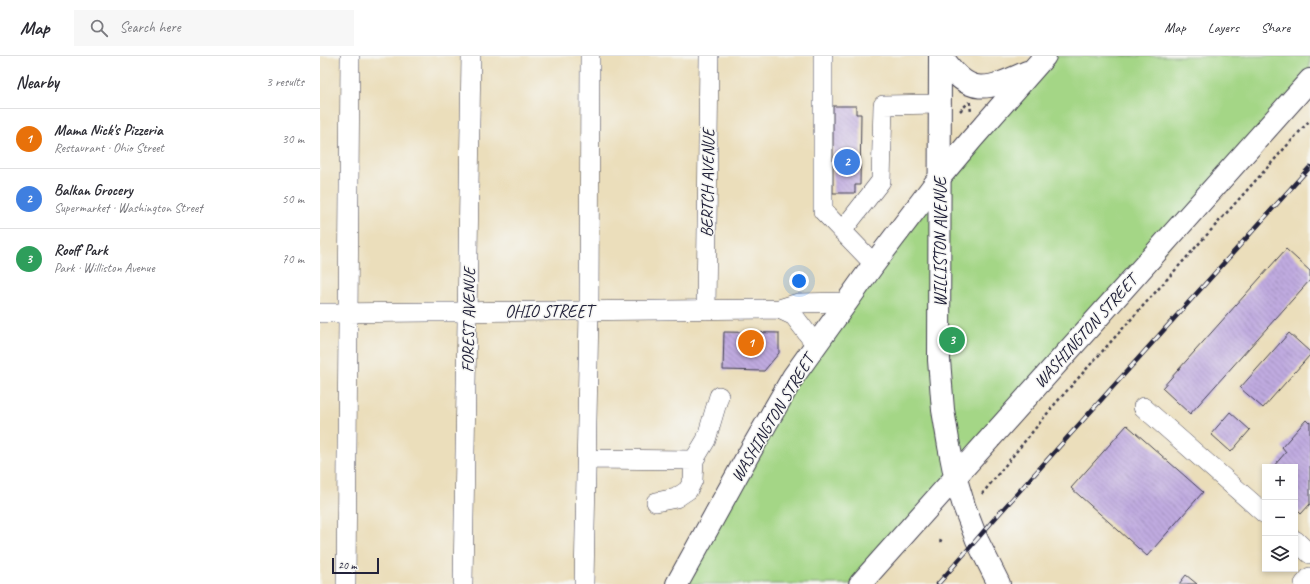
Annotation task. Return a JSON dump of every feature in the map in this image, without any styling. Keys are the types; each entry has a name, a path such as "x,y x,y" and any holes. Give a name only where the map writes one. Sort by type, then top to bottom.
{"main road":[{"path":"941,56 960,79 978,87 1000,84 1039,63"},
{"name":"WILLISTON AVENUE","path":"941,56 950,108 940,177 940,380 949,446 964,506 989,565 999,584"},
{"name":"WASHINGTON STREET","path":"677,584 793,377 846,302 940,177 972,138 1039,63"},
{"name":"WASHINGTON STREET","path":"860,584 1310,80"}],"street":[{"path":"346,584 350,56"},
{"name":"FOREST AVENUE","path":"463,584 471,56"},
{"path":"584,584 589,311 590,56"},
{"name":"BERTCH AVENUE","path":"706,310 709,56"},
{"path":"823,56 824,211 874,264"},
{"path":"842,231 881,181 883,106 950,108"},
{"name":"OHIO STREET","path":"320,313 779,309 798,303 846,302"},
{"path":"779,309 794,316 816,345"},
{"path":"656,502 676,498 688,490 693,480 694,460 706,440 719,396"},
{"path":"1143,407 1262,511"},
{"path":"586,459 694,460"},
{"path":"1298,543 1310,554"},
{"path":"1304,584 1310,577"}],"path":[{"path":"971,96 971,118"},
{"path":"950,108 970,102"},
{"path":"982,494 1055,404 1310,120"},
{"path":"940,542 942,538"}],"green space":[{"path":"1048,56 1310,56 1310,88 867,584 675,584 793,377"}],"building":[{"path":"833,106 856,106 856,114 861,114 860,185 855,185 855,193 833,193"},
{"path":"1286,249 1310,271 1310,280 1190,414 1162,388"},
{"path":"724,332 779,333 779,353 764,371 723,370"},
{"path":"1289,333 1310,352 1310,355 1263,408 1240,388"},
{"path":"1230,412 1250,430 1231,452 1211,434"},
{"path":"1306,420 1309,423 1310,422 1310,504 1301,514 1298,511 1298,464 1276,464 1286,452 1282,447"},
{"path":"1127,425 1203,492 1147,556 1071,488"},
{"path":"1186,575 1197,584 1179,584"}],"railway":[{"path":"938,584 997,516 1310,167"}],"place":[{"name":"Balkan Grocery","path":"847,162"},
{"name":"Rooff Park","path":"952,340"},
{"name":"Mama Nick's Pizzeria","path":"751,343"}]}
